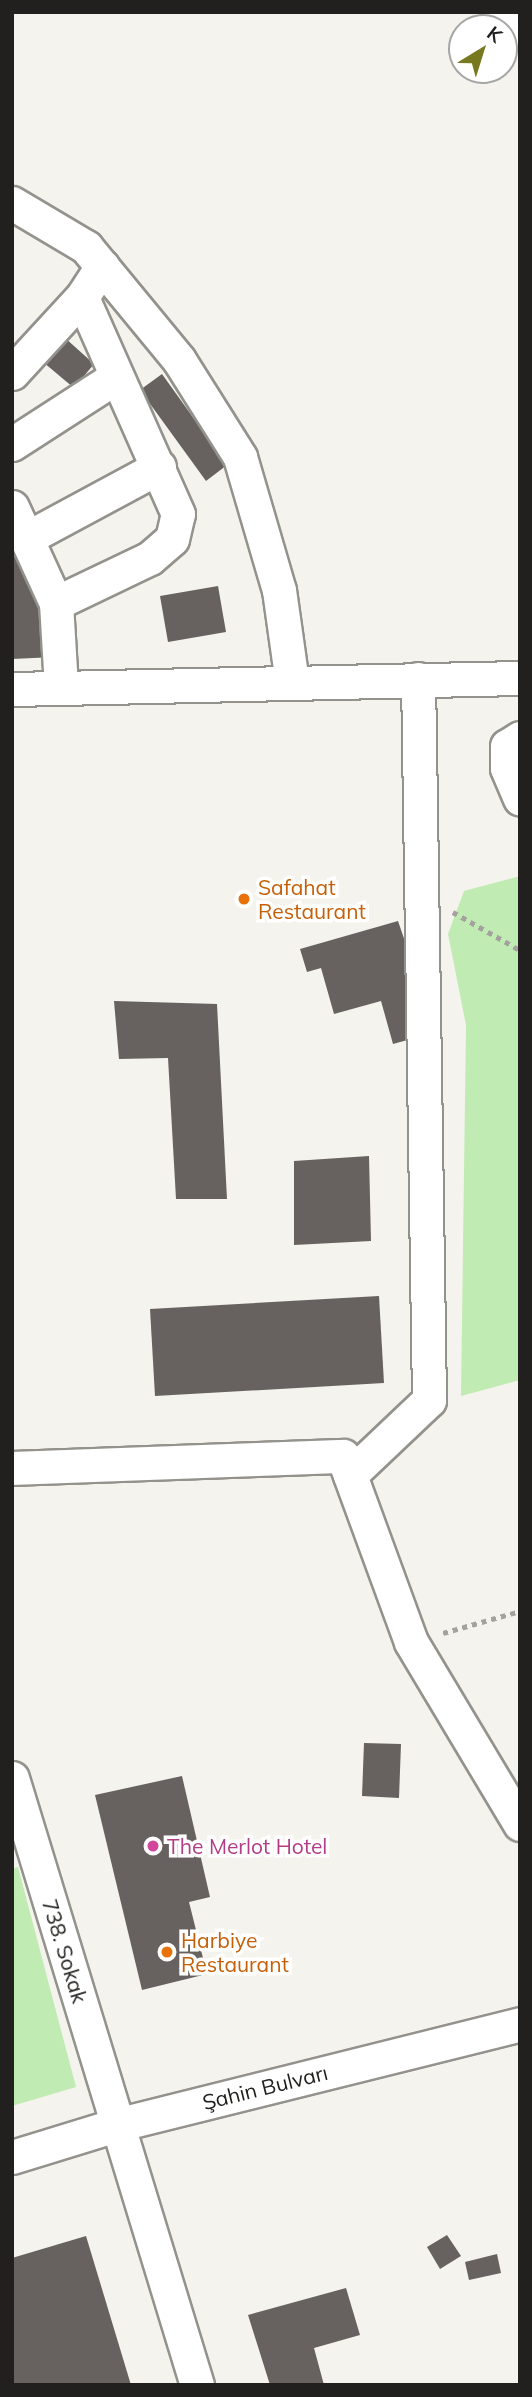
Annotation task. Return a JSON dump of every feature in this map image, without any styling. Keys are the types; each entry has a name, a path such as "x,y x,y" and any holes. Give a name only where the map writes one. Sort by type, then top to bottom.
{"street":[{"path":"499,12 520,33"},
{"path":"12,203 86,247 179,360 240,457 279,590 292,682"},
{"path":"12,373 82,297 102,267"},
{"path":"56,603 150,558 172,539 178,514 159,467 114,378 82,297"},
{"path":"12,444 114,378"},
{"path":"27,538 159,467"},
{"path":"12,507 56,603 61,687"},
{"path":"12,689 520,678"},
{"path":"350,1475 429,1400 418,680"},
{"path":"520,738 507,746 507,757 520,798"},
{"path":"12,1468 343,1456 411,1642 520,1824"},
{"name":"738. Sokak","path":"12,1778 197,2385"},
{"name":"Şahin Bulvarı","path":"12,2157 116,2125 520,2024"}],"path":[{"path":"422,894 520,950"},
{"path":"411,1642 520,1611"}],"green space":[{"path":"520,876 520,1380 461,1396 466,1025 448,934 464,891"},
{"path":"18,1867 76,2087 12,2106 12,1869"}],"building":[{"path":"64,337 94,364 74,388 43,362"},
{"path":"162,374 227,465 206,481 140,390"},
{"path":"12,543 37,596 55,657 12,659"},
{"path":"218,586 226,632 168,642 160,596"},
{"path":"398,921 436,1032 393,1044 381,1001 334,1014 321,968 307,972 300,949"},
{"path":"114,1001 217,1004 227,1199 176,1199 168,1058 119,1059"},
{"path":"369,1156 371,1241 294,1245 294,1161"},
{"path":"379,1296 384,1383 155,1396 150,1309"},
{"path":"364,1743 401,1744 399,1798 362,1796"},
{"name":"The Merlot Hotel","path":"182,1776 210,1897 189,1902 207,1974 142,1990 95,1795"},
{"path":"447,2235 461,2256 440,2269 427,2247"},
{"path":"86,2236 131,2385 12,2385 12,2258"},
{"path":"497,2254 501,2273 469,2280 465,2262"},
{"path":"346,2288 360,2335 314,2348 324,2385 270,2385 248,2315"}],"place":[{"name":"Safahat Restaurant","path":"244,899"},
{"name":"The Merlot Hotel","path":"153,1846"},
{"name":"Harbiye Restaurant","path":"167,1952"}]}
